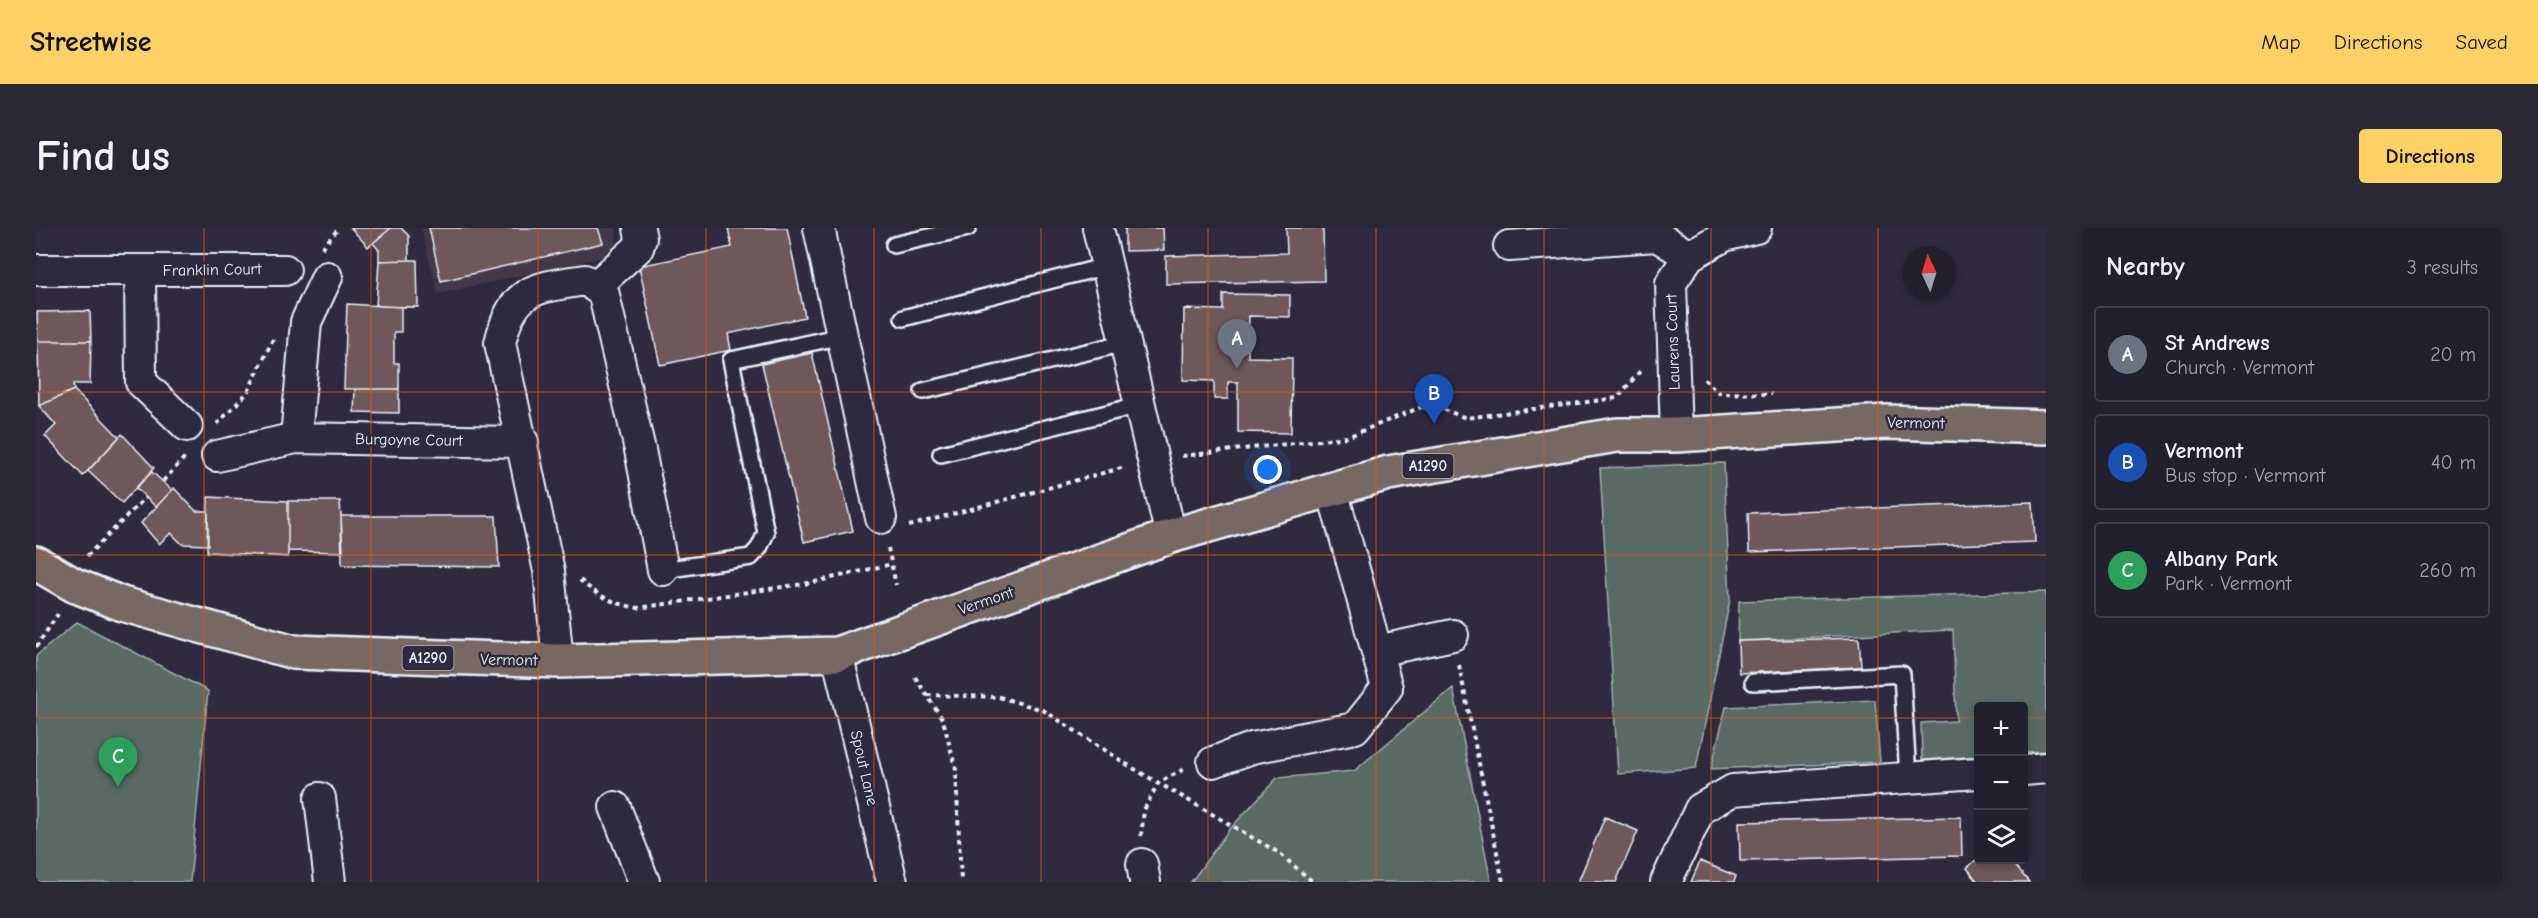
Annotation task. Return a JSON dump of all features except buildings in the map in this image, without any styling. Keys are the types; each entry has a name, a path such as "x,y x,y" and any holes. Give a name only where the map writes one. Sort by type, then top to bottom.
{"main road":[{"name":"Vermont","path":"36,563 74,585 122,604 294,652 558,661 837,654 1171,536 1388,473 1617,435 1676,435 1886,422 2046,428"}],"street":[{"path":"596,287 638,248 641,239 639,228"},
{"path":"819,228 882,525"},
{"path":"1098,228 1171,536"},
{"name":"Laurens Court","path":"1676,435 1671,283 1689,256 1724,236 1756,228"},
{"path":"1509,246 1657,236 1689,256"},
{"path":"296,438 306,322 322,265"},
{"name":"Franklin Court","path":"36,270 285,270"},
{"name":"Franklin Court","path":"140,271 141,382 202,440"},
{"path":"558,661 549,571 500,343 506,317 537,287 585,280 603,291 640,450 663,570"},
{"name":"Burgoyne Court","path":"202,440 296,438 523,442"},
{"path":"1213,762 1252,748 1355,728 1387,688 1332,490"},
{"path":"1377,651 1453,635"},
{"name":"Spout Lane","path":"837,654 892,882"},
{"path":"2028,770 2046,768"},
{"path":"1666,882 1700,808 1733,790 1974,773"},
{"path":"320,798 330,882"},
{"path":"615,807 644,882"}],"lane":[{"path":"894,245 968,228"},
{"path":"903,318 1107,266"},
{"path":"663,570 751,557 759,548 766,533 731,360 842,336"},
{"path":"923,390 1125,342"},
{"path":"941,454 1140,405"},
{"path":"1753,682 1902,675 1908,778"}],"path":[{"path":"322,265 339,228"},
{"path":"162,481 248,392 276,331"},
{"path":"896,585 882,525 1153,459"},
{"path":"87,556 146,497"},
{"path":"36,648 58,614"},
{"path":"1453,635 1503,882"},
{"path":"915,677 943,720 956,770 961,882"},
{"path":"927,694 999,697 1043,711 1158,783 1279,853 1313,882"},
{"path":"1144,873 1141,835 1144,810 1158,783"}],"shaded area":[{"path":"421,228 616,228 617,254 438,294"}],"green space":[{"path":"1724,463 1730,600 1696,768 1618,774 1600,468"},
{"path":"2046,592 2046,751 2028,752 2028,702 1974,702 1974,756 1922,760 1921,723 1956,721 1953,630 1738,641 1739,601"},
{"path":"77,622 208,691 190,882 36,882 36,656"},
{"path":"1453,688 1491,882 1191,882 1228,831 1277,778 1354,771"},
{"path":"1875,700 1880,762 1711,769 1726,707"}],"place":[{"name":"St Andrews","path":"1237,369"},
{"name":"Vermont","path":"1434,424"},
{"name":"Albany Park","path":"118,787"}]}
